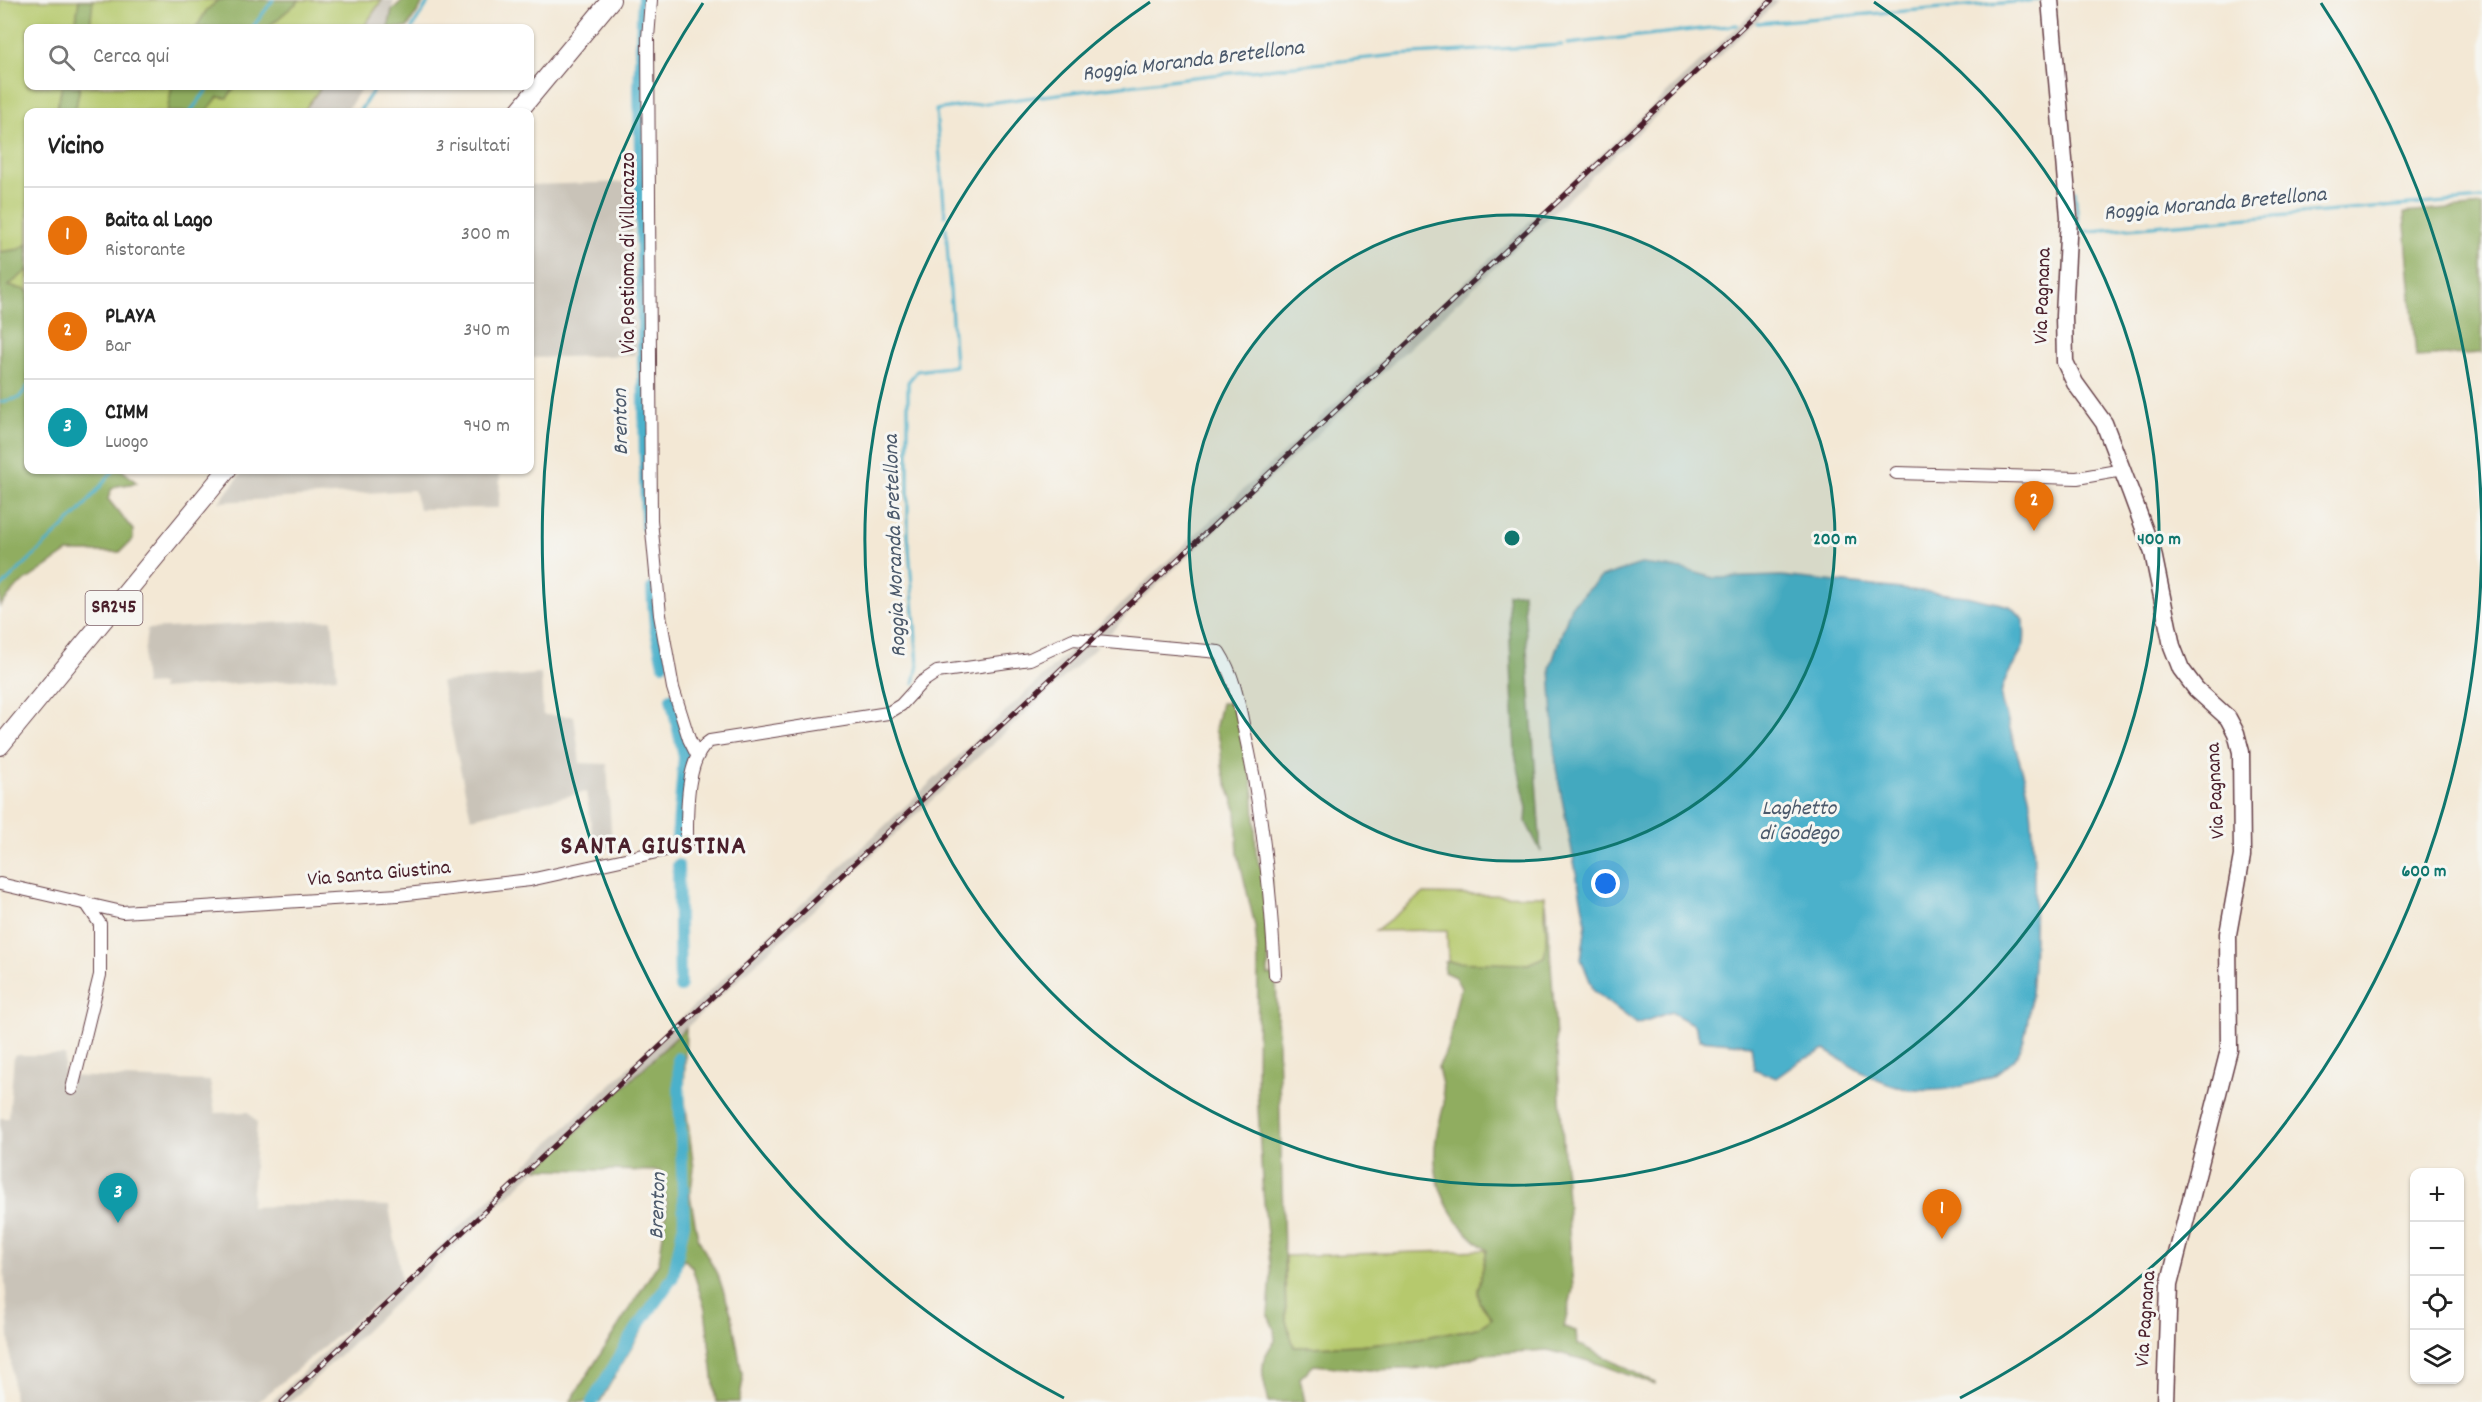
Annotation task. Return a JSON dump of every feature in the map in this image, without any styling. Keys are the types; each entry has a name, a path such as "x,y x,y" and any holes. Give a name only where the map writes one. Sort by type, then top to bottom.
{"main road":[{"path":"521,108 610,0"},
{"name":"SR245","path":"0,746 224,474"}],"street":[{"name":"Via Postioma di Villarazzo","path":"651,0 648,38 651,520 663,635 674,696 693,748 687,842 684,846 673,849"},
{"name":"Via Pagnana","path":"2050,2 2069,217 2064,316 2065,362 2075,383 2104,423 2123,470 2153,552 2175,654 2196,689 2224,712 2234,727 2239,742 2242,772 2241,868 2228,934 2229,1050 2169,1285 2165,1402"},
{"path":"1896,473 2077,478 2123,470"},
{"path":"693,748 723,738 888,713 902,705 922,682 937,672 1030,659 1073,639 1219,652 1233,681 1255,780 1270,890 1275,975"},
{"name":"Via Santa Giustina","path":"0,884 122,912 398,895 530,880 673,849"},
{"path":"72,1089 100,975 100,924 86,903"}],"shaded area":[{"path":"300,0 394,0 389,24 272,24"},
{"path":"1766,0 1779,0 1135,606 1106,638 1087,636"},
{"path":"231,90 360,90 349,108 211,108"},
{"path":"631,182 635,355 534,358 534,185"},
{"path":"241,474 500,474 499,508 419,509 414,490 219,502"},
{"path":"332,620 337,677 161,689 162,684 145,685 143,664 147,629"},
{"path":"1078,643 1098,646 686,1028 290,1402 271,1402 387,1294 258,1402 14,1402 0,1216 0,1118 9,1118 14,1055 65,1055 63,1076 210,1081 215,1113 248,1112 257,1122 251,1207 330,1204 389,1206 402,1282"},
{"path":"541,674 543,715 574,716 580,763 607,764 612,846 595,851 586,792 471,818 441,682"}],"green space":[{"path":"0,0 382,0 366,24 24,24 24,90 319,90 306,108 24,108 24,474 26,474 0,535"},
{"path":"79,0 93,0 90,24 76,24"},
{"path":"218,0 300,0 272,24 198,24 206,11"},
{"path":"403,0 425,0 410,24 389,24 392,10"},
{"path":"61,90 79,90 76,108 57,108"},
{"path":"171,90 233,90 227,98 218,97 209,108 168,108"},
{"path":"2482,206 2482,353 2416,357 2404,213"},
{"path":"24,246 24,273 8,286 24,289 24,474 127,474 137,483 117,486 111,490 108,499 133,530 133,539 120,552 68,552 18,586 0,606 0,252 20,249"},
{"path":"1523,592 1541,852 1526,822 1527,808 1515,754 1508,594"},
{"path":"1221,703 1239,703 1254,794 1256,852 1259,864 1271,879 1268,975 1276,975 1286,1321 1294,1347 1386,1343 1474,1329 1492,1318 1479,1302 1478,1290 1487,1250 1474,1240 1453,1215 1445,1202 1436,1172 1436,1139 1444,1099 1438,1067 1450,1038 1461,988 1455,977 1444,972 1445,962 1528,964 1544,957 1546,903 1573,1289 1564,1327 1576,1331 1577,1343 1655,1385 1599,1364 1548,1350 1484,1354 1438,1368 1369,1370 1314,1365 1300,1378 1305,1402 1269,1402 1264,1385 1263,1363 1269,1348 1275,1341 1274,1329 1268,1315 1271,1275 1262,1181 1257,1089 1258,960 1255,926 1238,854 1236,809 1223,773 1220,742 1215,730"},
{"path":"1423,894 1545,896 1544,918 1549,940 1544,957 1528,964 1448,963 1447,930 1375,931"},
{"path":"686,1028 684,1094 694,1168 690,1196 698,1238 719,1278 732,1316 743,1380 739,1402 716,1402 705,1309 692,1267 684,1259 600,1402 570,1402 659,1262 667,1205 660,1171 537,1169"},
{"path":"1487,1250 1478,1290 1479,1302 1492,1318 1486,1323 1468,1330 1386,1343 1294,1347 1286,1321 1285,1256"}],"water":[{"name":"Laghetto di Godego","path":"1641,564 1683,569 1714,578 1781,576 1966,596 2010,606 2024,620 2024,644 2004,683 2001,696 2030,801 2034,854 2033,971 2025,1035 2018,1053 1995,1074 1963,1086 1928,1091 1912,1090 1878,1080 1825,1050 1800,1061 1776,1078 1754,1069 1751,1045 1700,1040 1694,1025 1671,1012 1637,1024 1594,991 1581,959 1586,924 1556,768 1550,668 1571,606 1601,577"}],"waterway":[{"path":"255,24 273,0"},
{"path":"415,24 430,0"},
{"name":"Brenton","path":"643,0 639,89 646,527"},
{"name":"Roggia Moranda Bretellona","path":"1757,23 2041,0"},
{"name":"Roggia Moranda Bretellona","path":"1567,44 1737,25"},
{"name":"Roggia Moranda Bretellona","path":"945,216 936,110 1185,78 1396,55 1562,45"},
{"path":"193,108 207,90"},
{"path":"362,108 373,90"},
{"name":"Roggia Moranda Bretellona","path":"2075,191 2079,232 2482,199"},
{"name":"Roggia Moranda Bretellona","path":"914,683 918,665 908,535 908,382 917,371 955,366 946,228"},
{"path":"0,402 19,398 24,391"},
{"path":"0,588 80,511 111,474"},
{"name":"Brenton","path":"652,589 655,627 663,664"},
{"name":"Brenton","path":"671,698 684,757 677,839"},
{"name":"Roggia Moranda Bretellona","path":"684,757 689,748"},
{"name":"Brenton","path":"678,865 680,987"},
{"name":"Brenton","path":"592,1402 635,1331 673,1277 684,1223 678,1058"}],"railway":[{"path":"282,1402 1772,0"}],"place":[{"name":"PLAYA","path":"2034,531"},
{"name":"CIMM","path":"118,1223"},
{"name":"Baita al Lago","path":"1942,1239"}],"district":[{"name":"SANTA GIUSTINA","path":"654,847"}]}
